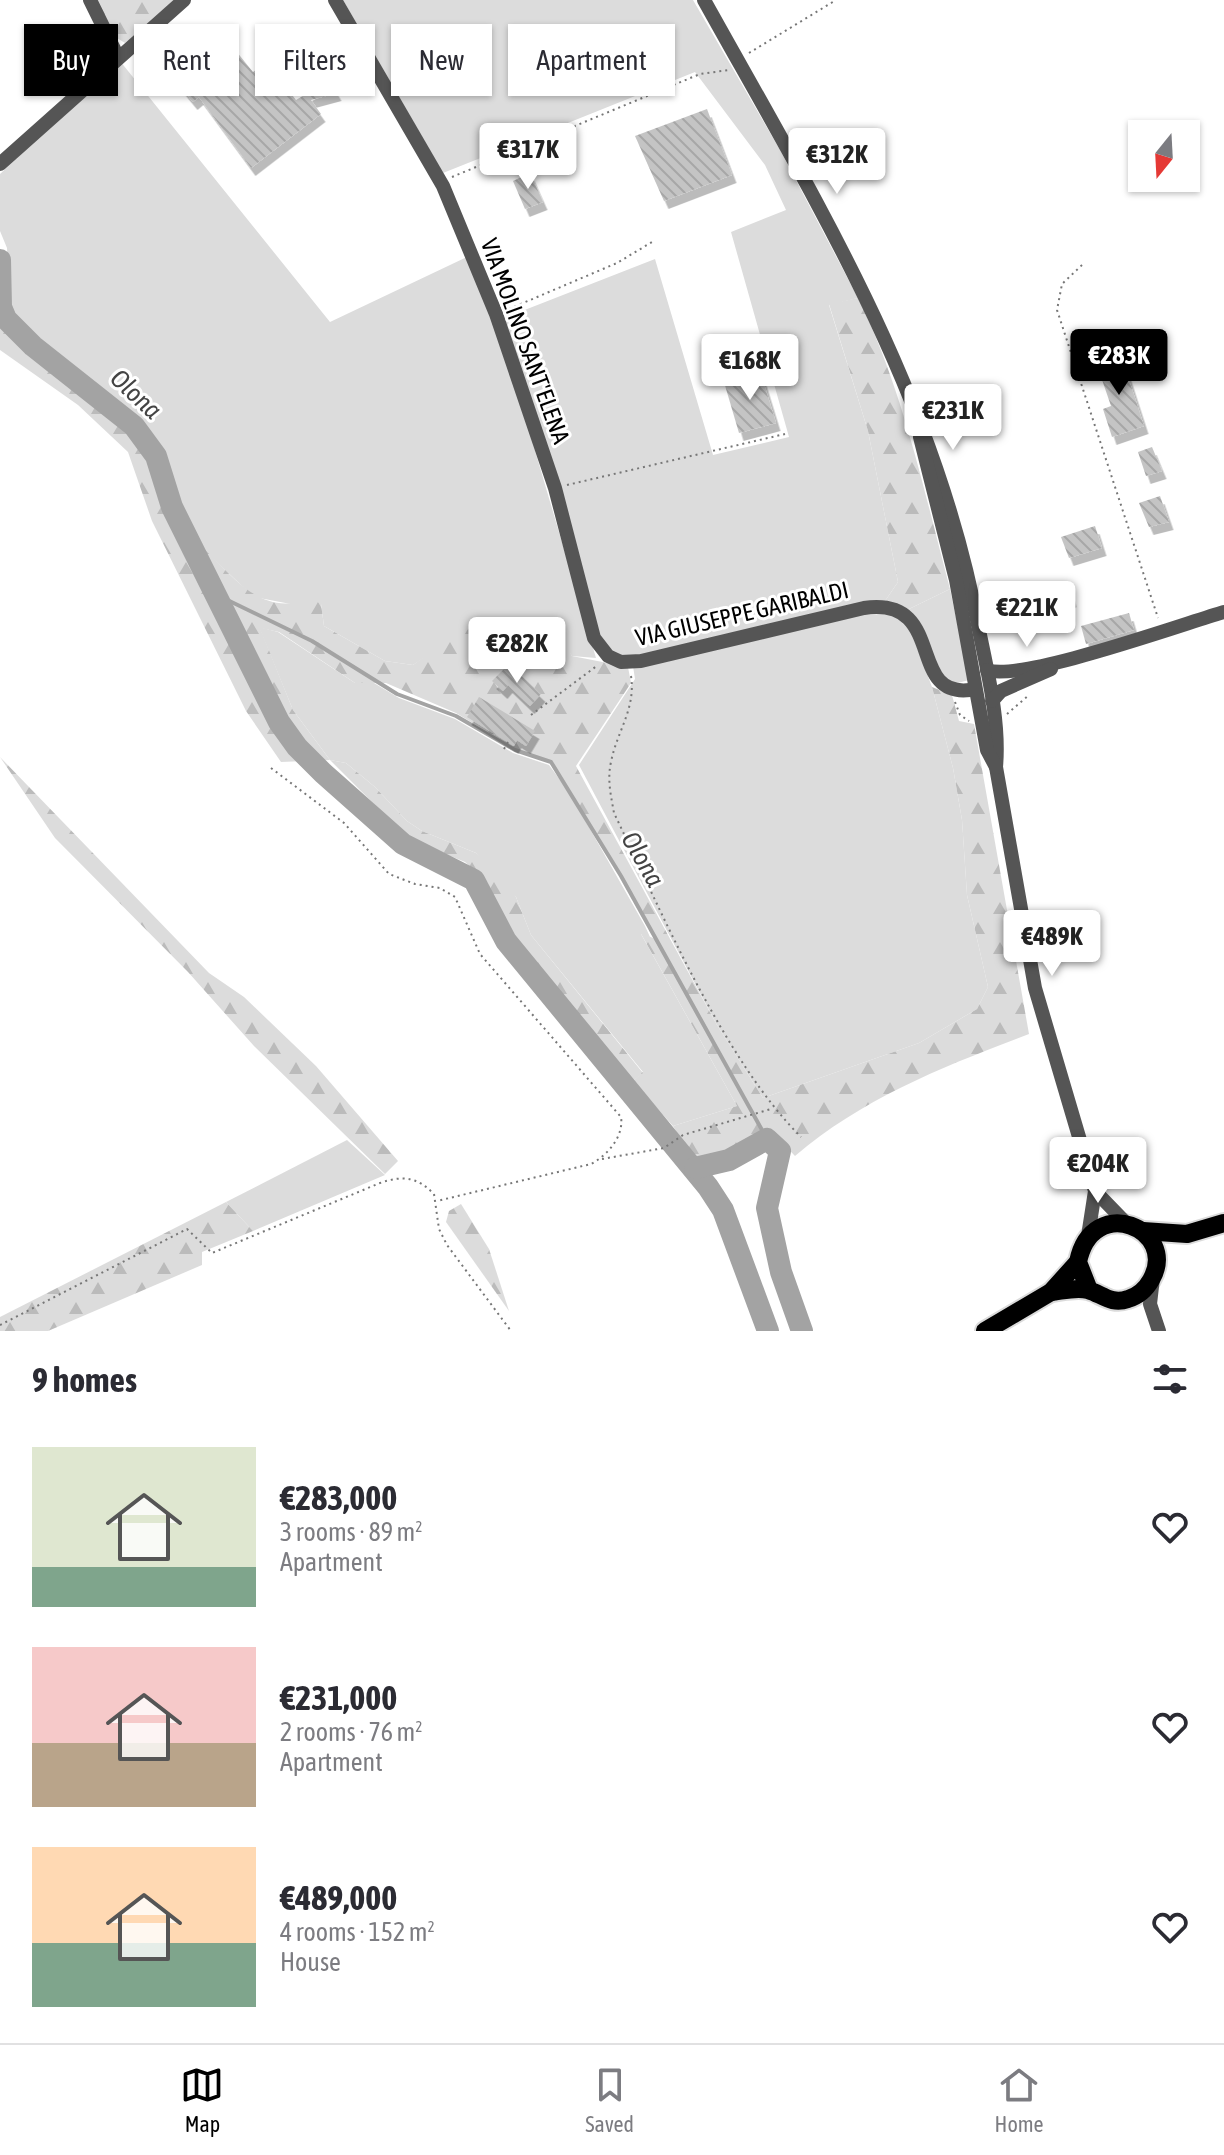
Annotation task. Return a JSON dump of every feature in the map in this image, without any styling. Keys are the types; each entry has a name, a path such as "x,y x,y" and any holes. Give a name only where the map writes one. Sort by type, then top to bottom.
{"main road":[{"path":"985,1331 1051,1292 1078,1262 1088,1236 1101,1226 1187,1234 1224,1223"},
{"path":"1134,1227 1153,1244 1155,1270"},
{"path":"1051,1292 1089,1290 1113,1301 1135,1296 1187,1234"},
{"path":"1078,1262 1089,1290"}],"street":[{"path":"90,0 102,24"},
{"path":"118,57 184,0"},
{"name":"VIA MOLINO SANT'ELENA","path":"335,0 440,182 496,314 555,488"},
{"path":"704,0 854,270 888,342 934,456 953,514 994,695 998,747 996,767 1032,974 1046,1037 1095,1191 1088,1236"},
{"path":"0,164 75,96"},
{"path":"916,416 956,580 987,750 996,767"},
{"name":"VIA GIUSEPPE GARIBALDI","path":"555,488 590,627 597,644 608,656 629,662 878,606 909,617 919,632 933,674 941,684 953,690 970,690"},
{"path":"940,516 962,572 984,688 994,695"},
{"path":"987,670 1005,674 1065,661 1224,612"},
{"path":"994,695 1065,661"},
{"path":"1095,1191 1134,1227"},
{"path":"1155,1270 1150,1304 1158,1329"},
{"path":"1113,1301 1131,1306 1158,1329"}],"path":[{"path":"440,182 700,74 740,63 836,0"},
{"path":"496,314 617,263 652,242"},
{"path":"1082,265 1062,284 1057,310 1162,631"},
{"path":"555,488 785,434"},
{"path":"531,715 608,656"},
{"path":"629,662 633,685 629,718 611,758 608,778 614,813 722,1026 772,1109 801,1137"},
{"path":"504,749 508,742"},
{"path":"271,768 344,823 389,874 440,888 455,897 480,954 619,1112 622,1126 601,1159"},
{"path":"437,1201 601,1159 664,1148 683,1135 772,1109"},
{"path":"0,1325 187,1229 212,1253 395,1178 416,1179 437,1201 439,1229 447,1245 511,1331"}],"green space":[{"path":"94,0 177,0 148,24 134,24 134,36 125,43 118,39 118,24 106,24"},
{"path":"343,0 693,0 780,150 858,298 829,305 868,431 898,582 885,601 636,658 613,654 597,632 504,318 655,259 713,455 789,437 731,232 786,210 765,165 695,72 675,80 675,24 508,24 508,96 635,96 443,173 398,96 492,96 492,24 391,24 391,83 375,55 375,24 357,24"},
{"path":"120,61 134,78 134,96 148,96 330,322 469,256 511,369 596,658 572,656 550,624 519,639 504,632 464,631 413,665 385,661 324,626 321,604 296,605 254,597 193,540 163,454 139,419 74,370 14,317 10,309 7,248 0,231 0,174 83,96 118,96"},
{"path":"858,298 900,404 950,589 907,610 885,601 898,582 868,431 829,304"},
{"path":"0,324 26,352 129,427 145,449 176,526 251,592 278,603 311,598 321,604 324,626 385,661 413,665 466,630 490,629 522,637 532,636 542,631 553,619 572,656 628,667 631,683 576,766 717,1025 763,1098 919,1043 977,1009 988,987 967,895 962,820 953,768 932,687 952,695 959,721 974,724 1029,1034 936,1071 877,1100 821,1135 795,1156 774,1134 759,1137 734,1153 696,1164 673,1126 737,1106 640,932 655,939 649,923 552,761 516,749 456,713 386,683 355,683 279,632 260,628 293,710 330,760 281,762 246,711 152,521 128,452 78,405 0,350"},
{"path":"950,589 969,680 954,684 944,681 907,610"},
{"path":"893,614 909,626 932,687 953,768 962,820 967,895 988,987 977,1009 919,1043 763,1098 717,1025 579,765 635,679 633,666 853,615"},
{"path":"259,627 278,632 355,683 374,683 399,698 455,719 513,753 549,765 569,792 645,926 650,937 641,934 737,1106 673,1126 633,1081 643,1072 531,935 516,897 476,853 422,831 407,821 375,787 346,763 330,760 293,710"},
{"path":"0,757 209,973 244,997 316,1066 398,1161 385,1174 254,1046 188,972 55,838"},
{"path":"330,760 346,763 375,787 407,821 422,831 476,853 501,873 516,897 531,935 643,1073 633,1081 512,934 487,882 465,862 409,839"},
{"path":"347,1140 385,1175 253,1231 226,1202"},
{"path":"226,1202 253,1231 202,1252 202,1265 48,1331 0,1331 0,1317"},
{"path":"461,1204 489,1249 509,1311 446,1222 449,1211"}],"building":[{"path":"239,55 253,72 255,71 255,96 293,96 296,100 303,96 326,96 311,100 321,114 251,168 199,97 193,102 188,96 239,96"},
{"path":"707,109 732,175 664,201 635,136"},
{"path":"530,173 543,202 525,209 513,181"},
{"path":"1121,355 1144,426 1112,437 1103,409 1111,406 1096,362"},
{"path":"760,371 776,423 739,433 724,382"},
{"path":"1152,447 1162,471 1146,476 1138,452"},
{"path":"1160,496 1169,522 1149,527 1139,503"},
{"path":"1095,526 1102,548 1069,558 1061,537"},
{"path":"1067,583 1072,599 1061,607 1054,587"},
{"path":"1129,613 1134,630 1086,644 1081,626"},
{"path":"509,664 541,694 530,706 508,685 503,691 492,681"},
{"path":"479,697 535,731 526,746 517,740 514,746 467,717"}],"waterway":[{"name":"Olona","path":"0,260 1,307 6,319 33,346 134,426 156,456 172,507 279,722 297,747 323,773 403,844 474,880 506,941 708,1187 723,1210 768,1331"},
{"name":"Olona","path":"213,593 312,641 397,694 456,716 515,750 551,762 621,876 767,1139"},
{"name":"Olona","path":"695,1168 729,1160 767,1139 780,1151 767,1208 781,1272 802,1331"}]}
